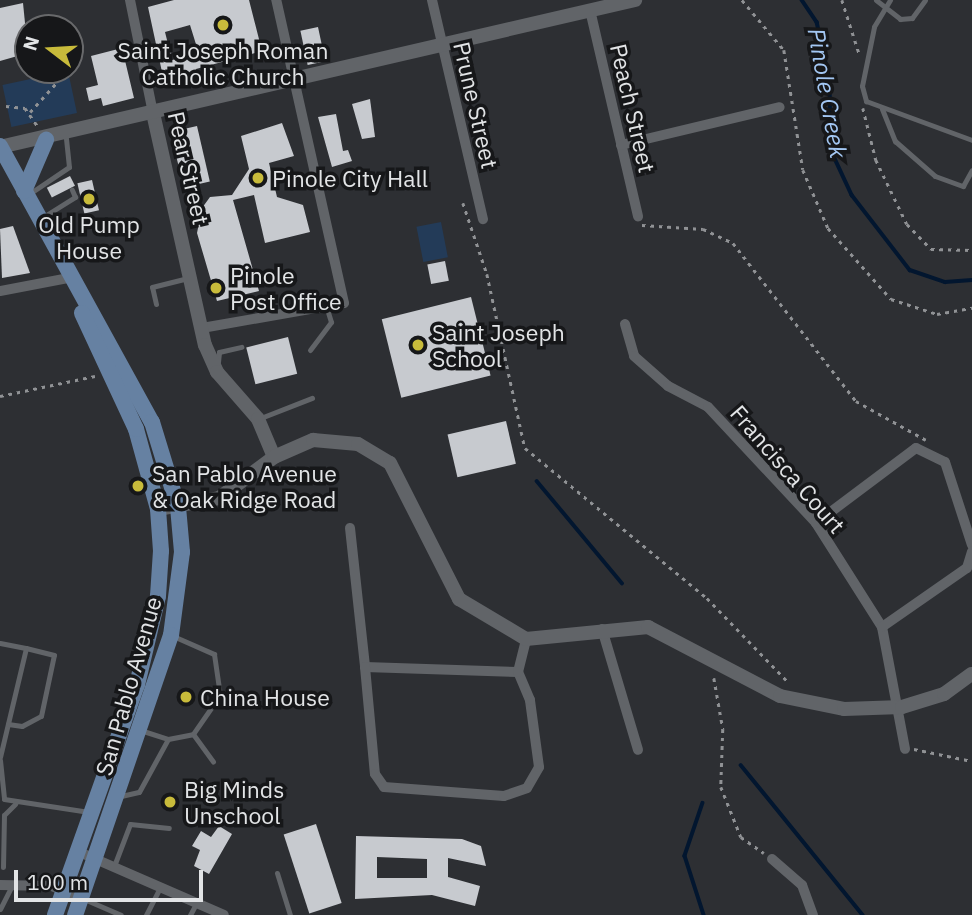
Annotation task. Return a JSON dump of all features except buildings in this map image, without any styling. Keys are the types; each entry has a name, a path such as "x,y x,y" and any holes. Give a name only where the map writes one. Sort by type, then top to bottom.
{"main road":[{"path":"25,193 46,140"},
{"name":"San Pablo Avenue","path":"0,146 68,278 152,422 178,507 181,552 171,635 121,796 75,915"},
{"name":"San Pablo Avenue","path":"55,915 124,725 158,596 158,509 136,429 106,370 68,278"}],"street":[{"name":"Pear Street","path":"130,0 205,345 216,372 258,419 274,457"},
{"path":"202,328 282,310 327,309 344,303 276,0"},
{"name":"Prune Street","path":"432,0 483,219"},
{"path":"0,146 66,136 153,113 635,0"},
{"name":"Peach Street","path":"590,10 638,216"},
{"path":"621,145 780,107"},
{"path":"0,291 68,278"},
{"name":"Francisca Court","path":"625,324 634,356 708,407 816,523 882,627 902,707 905,749"},
{"path":"158,509 219,498 274,457 313,440 358,444 390,464 459,599 526,639 601,629 648,627 780,696 844,709 902,707 944,694 972,674"},
{"path":"816,523 903,455 916,448 934,454 946,463 972,545"},
{"path":"351,528 375,774 384,787 410,793 504,796 527,788 539,767 530,700 518,672 526,639"},
{"path":"882,627 967,568 972,552"},
{"path":"601,629 638,750"},
{"path":"365,667 518,672"},
{"path":"77,851 161,885 224,915"},
{"path":"772,859 802,885 813,915"},
{"path":"0,885 63,890 81,898"}],"lane":[{"path":"876,0 887,12 912,18 925,0"},
{"path":"890,0 887,12 874,27 862,86 866,101 972,140"},
{"path":"882,109 895,141 935,176 963,186 972,170"},
{"path":"25,193 47,186 69,167 66,136"},
{"path":"62,172 66,179"},
{"path":"38,221 75,197 72,190"},
{"path":"61,195 65,203"},
{"path":"54,200 58,208"},
{"path":"156,304 152,287 191,278"},
{"path":"310,349 331,322 327,309"},
{"path":"216,372 219,352 241,347"},
{"path":"258,419 312,398"},
{"path":"124,725 168,738 193,734 220,695 214,654 171,635"},
{"path":"0,643 54,654 41,716 22,726 8,724"},
{"path":"26,648 0,759 4,799 15,804 92,813"},
{"path":"193,734 213,762"},
{"path":"121,796 139,792 168,738"},
{"path":"2,867 4,815 15,804"},
{"path":"114,866 130,824 169,828"},
{"path":"277,873 290,915"},
{"path":"0,909 12,885"},
{"path":"146,915 161,885"},
{"path":"81,898 121,915"},
{"path":"190,915 197,902"}],"path":[{"path":"742,0 784,50 803,170 828,228 891,299 937,314 972,308"},
{"path":"30,112 55,84"},
{"path":"6,106 30,112 37,125"},
{"path":"463,203 487,274 525,448 707,598 801,700"},
{"path":"638,216 643,228 703,229 733,243 856,401 922,433 934,454"},
{"path":"0,396 80,383 106,370"},
{"path":"708,657 720,701 726,803 741,837 772,859"},
{"path":"905,749 972,761"}],"shaded area":[{"path":"14,82 71,84 77,113 11,127 2,85"},
{"path":"441,222 448,257 423,262 416,227"}],"waterway":[{"name":"Pinole Creek","path":"802,0 817,22 830,81 831,150 852,195 910,270 945,282 972,280"},
{"path":"537,481 622,583"},
{"path":"741,765 863,915"},
{"path":"703,803 685,856 704,915"}],"place":[{"name":"Saint Joseph Roman Catholic Church","path":"223,25"},
{"name":"Pinole City Hall","path":"258,178"},
{"name":"Old Pump House","path":"89,199"},
{"name":"Pinole Post Office","path":"216,288"},
{"name":"Saint Joseph School","path":"418,345"},
{"name":"San Pablo Avenue & Oak Ridge Road","path":"138,486"},
{"name":"China House","path":"186,697"},
{"name":"Big Minds Unschool","path":"170,802"}]}
